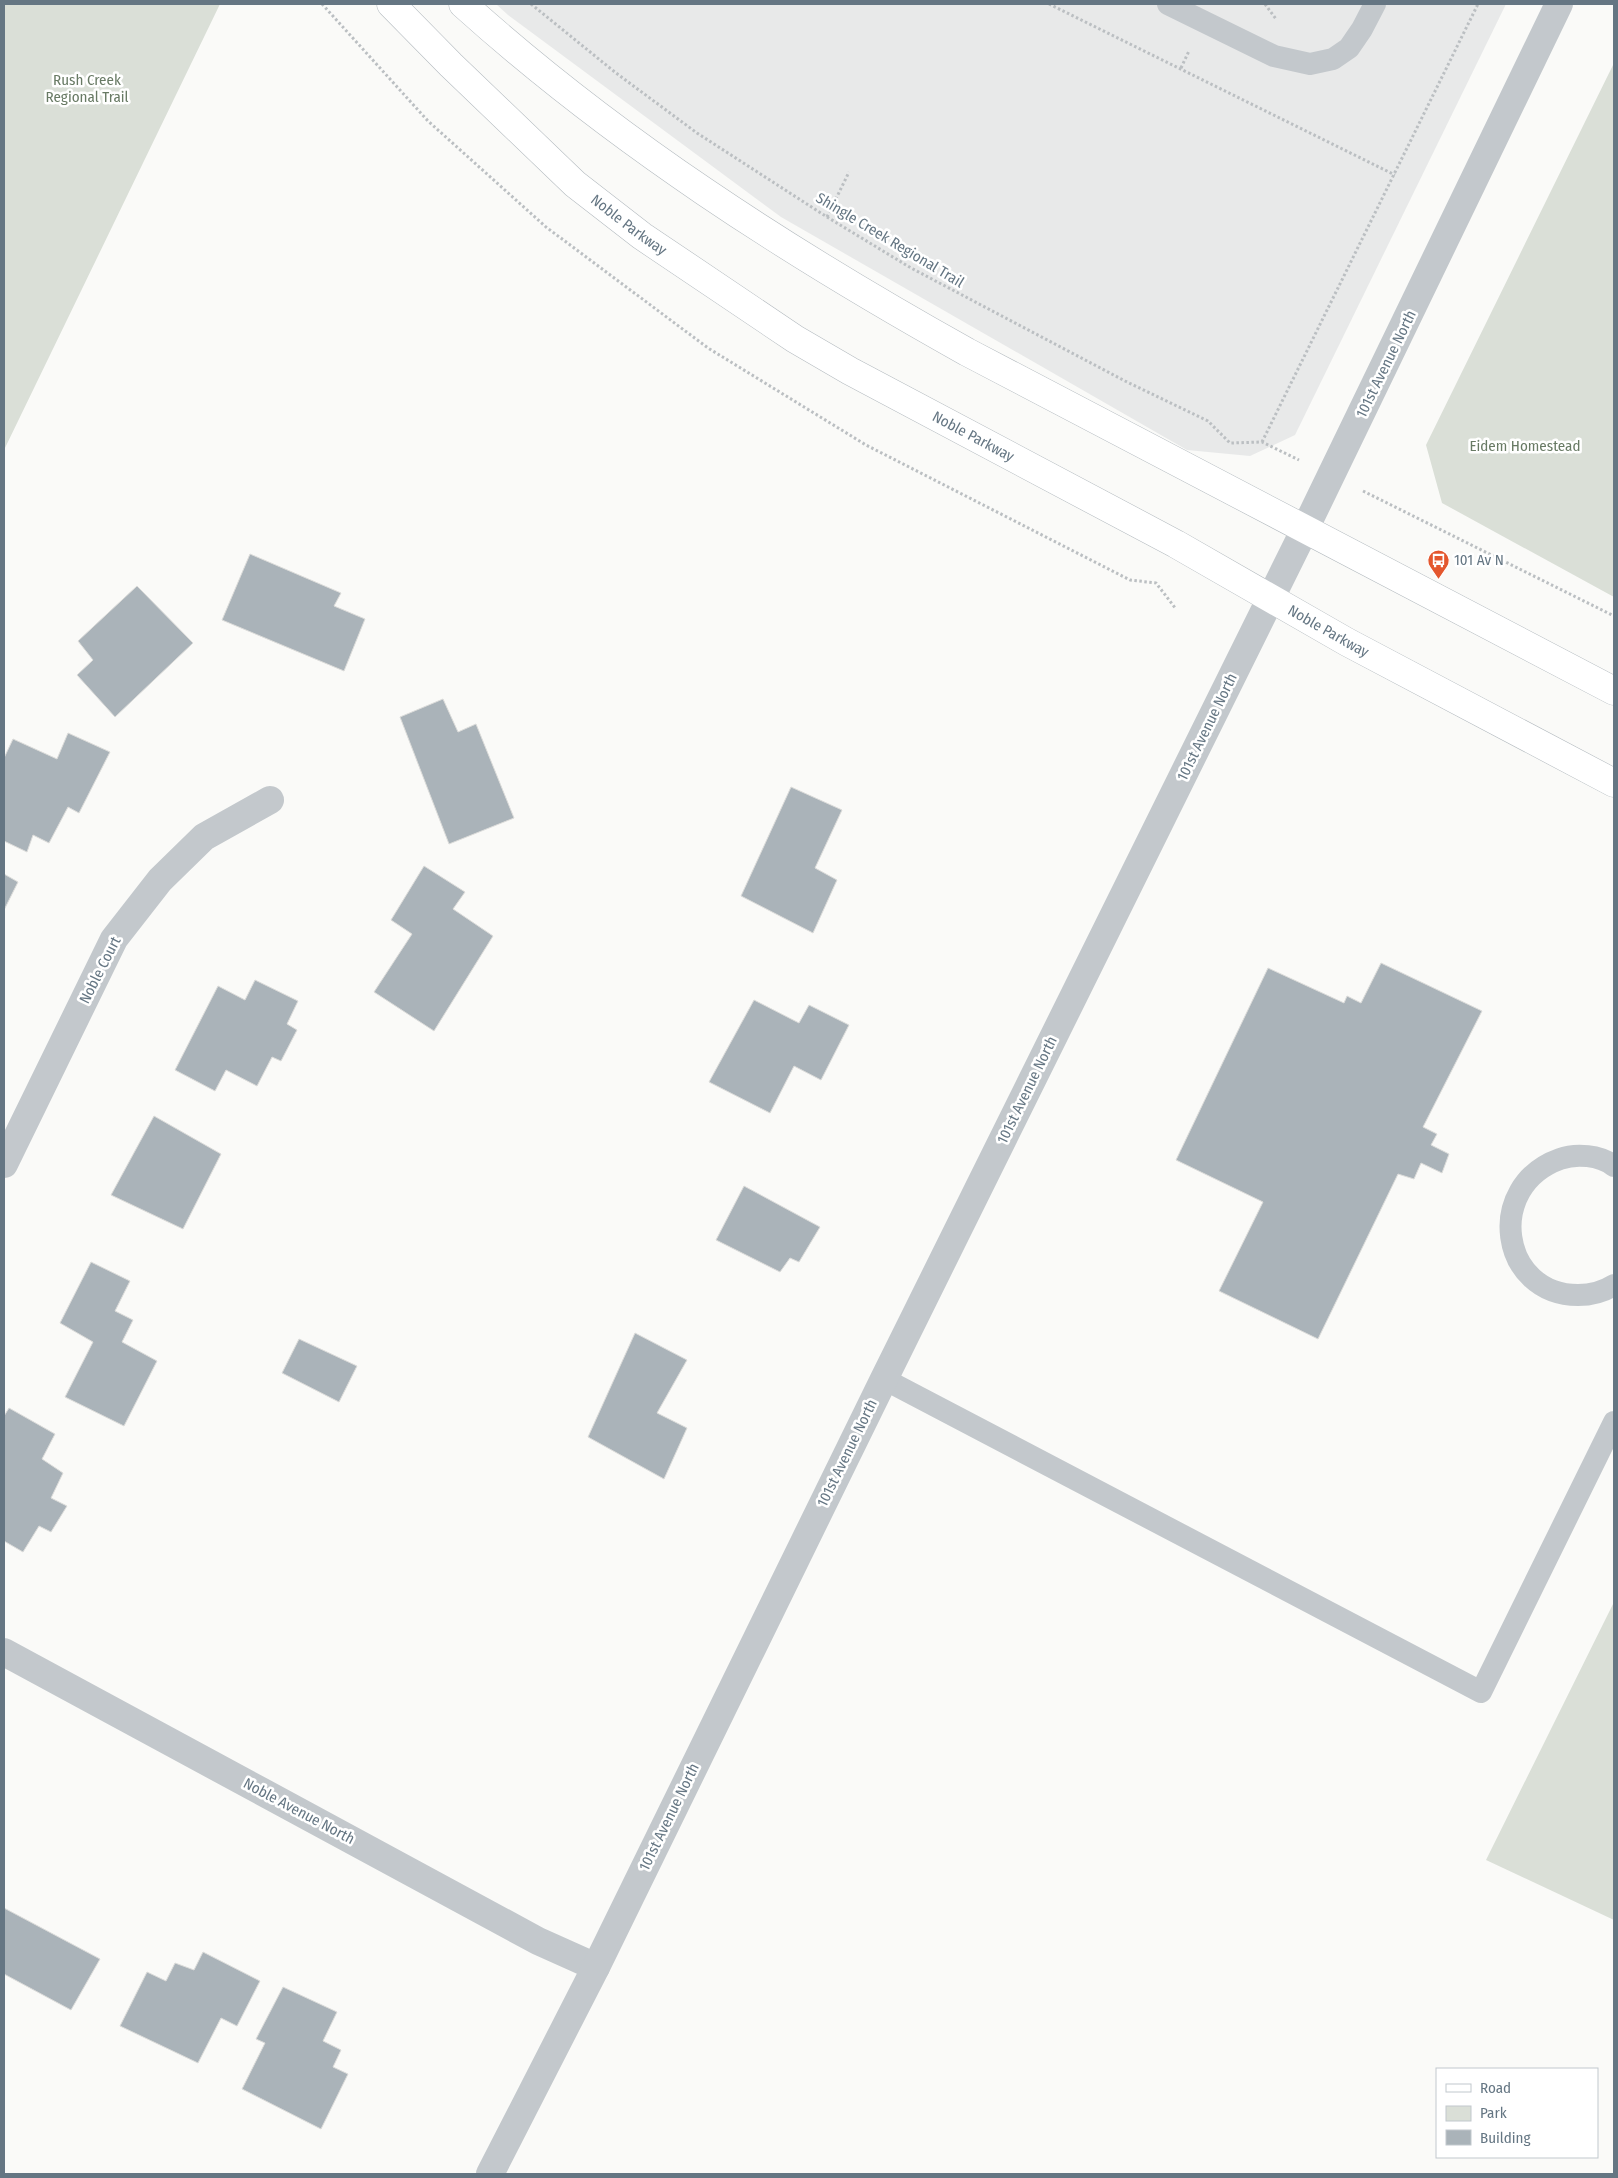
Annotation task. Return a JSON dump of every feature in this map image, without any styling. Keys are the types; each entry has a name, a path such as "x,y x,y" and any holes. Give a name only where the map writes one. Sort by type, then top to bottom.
{"main road":[{"name":"Noble Parkway","path":"391,4 575,184 642,236 795,339 850,371 1176,544 1347,642 1614,783"},
{"path":"463,4 551,80 613,126 694,184 801,256 870,298 967,352 1614,691"}],"street":[{"name":"101st Avenue North","path":"490,2174 596,1967 884,1379 1272,599 1559,4"},
{"name":"Noble Court","path":"4,1164 114,939 160,880 204,836 270,800"},
{"name":"Noble Avenue North","path":"4,1652 538,1940 596,1967"}],"lane":[{"path":"1168,4 1274,56 1310,64 1333,59 1350,48 1375,4"},
{"path":"1614,1166 1590,1156 1568,1156 1547,1164 1529,1177 1516,1195 1510,1217 1511,1239 1518,1260 1532,1277 1550,1289 1570,1295 1590,1295 1614,1285"},
{"path":"884,1379 1481,1692 1614,1422"}],"path":[{"name":"Shingle Creek Regional Trail","path":"531,4 616,73 697,133 827,217 911,268 1125,381 1208,421 1230,443 1262,442 1395,175"},
{"path":"1049,4 1395,175 1478,4"},
{"path":"1265,4 1279,23"},
{"path":"827,217 849,172"},
{"path":"1402,510 1614,616"}],"shaded area":[{"path":"496,4 1506,4 1295,435 1250,456 1187,450 781,217 508,15"}],"green space":[{"name":"Rush Creek Regional Trail","path":"4,4 220,4 4,450"},
{"name":"Eidem Homestead","path":"1614,63 1614,597 1442,503 1426,445"},
{"path":"1614,1602 1614,1920 1486,1860"}],"building":[{"path":"250,554 341,593 334,606 365,619 344,671 222,620"},
{"path":"137,586 193,643 115,717 77,675 93,660 78,641"},
{"path":"443,699 458,732 476,724 514,818 449,844 400,717"},
{"path":"68,733 110,752 79,813 68,807 49,843 33,835 27,852 4,841 4,758 13,739 57,759"},
{"path":"791,787 842,810 815,868 837,880 813,933 741,896"},
{"path":"424,866 465,892 453,909 493,936 434,1031 374,992 412,934 391,920"},
{"path":"4,874 18,882 4,910"},
{"path":"1381,963 1482,1011 1423,1127 1437,1134 1431,1145 1449,1154 1442,1173 1421,1163 1414,1179 1398,1174 1318,1339 1219,1291 1263,1202 1176,1160 1268,968 1344,1003 1347,996 1361,1003"},
{"path":"255,980 298,1001 287,1024 297,1030 281,1061 272,1057 257,1086 226,1070 215,1091 175,1070 218,986 245,1000"},
{"path":"754,1000 799,1023 809,1005 849,1025 821,1080 794,1066 770,1113 709,1082"},
{"path":"154,1116 221,1154 183,1229 111,1195"},
{"path":"744,1186 820,1227 799,1262 790,1258 780,1272 716,1240"},
{"path":"91,1262 130,1281 115,1311 133,1320 122,1342 157,1361 124,1426 65,1397 93,1342 60,1323"},
{"path":"635,1333 687,1360 657,1413 687,1428 664,1479 588,1437"},
{"path":"299,1339 357,1366 339,1402 282,1373"},
{"path":"9,1408 55,1434 42,1459 63,1473 51,1498 67,1506 51,1532 39,1526 23,1552 4,1541 4,1416"},
{"path":"4,1908 100,1959 71,2010 4,1974"},
{"path":"203,1952 260,1981 237,2026 221,2018 198,2063 120,2026 147,1972 166,1981 175,1963 194,1970"},
{"path":"283,1987 337,2012 323,2041 341,2050 333,2067 348,2074 321,2129 242,2089 265,2043 256,2039"}],"place":[{"name":"101 Av N","path":"1438,579"}]}
